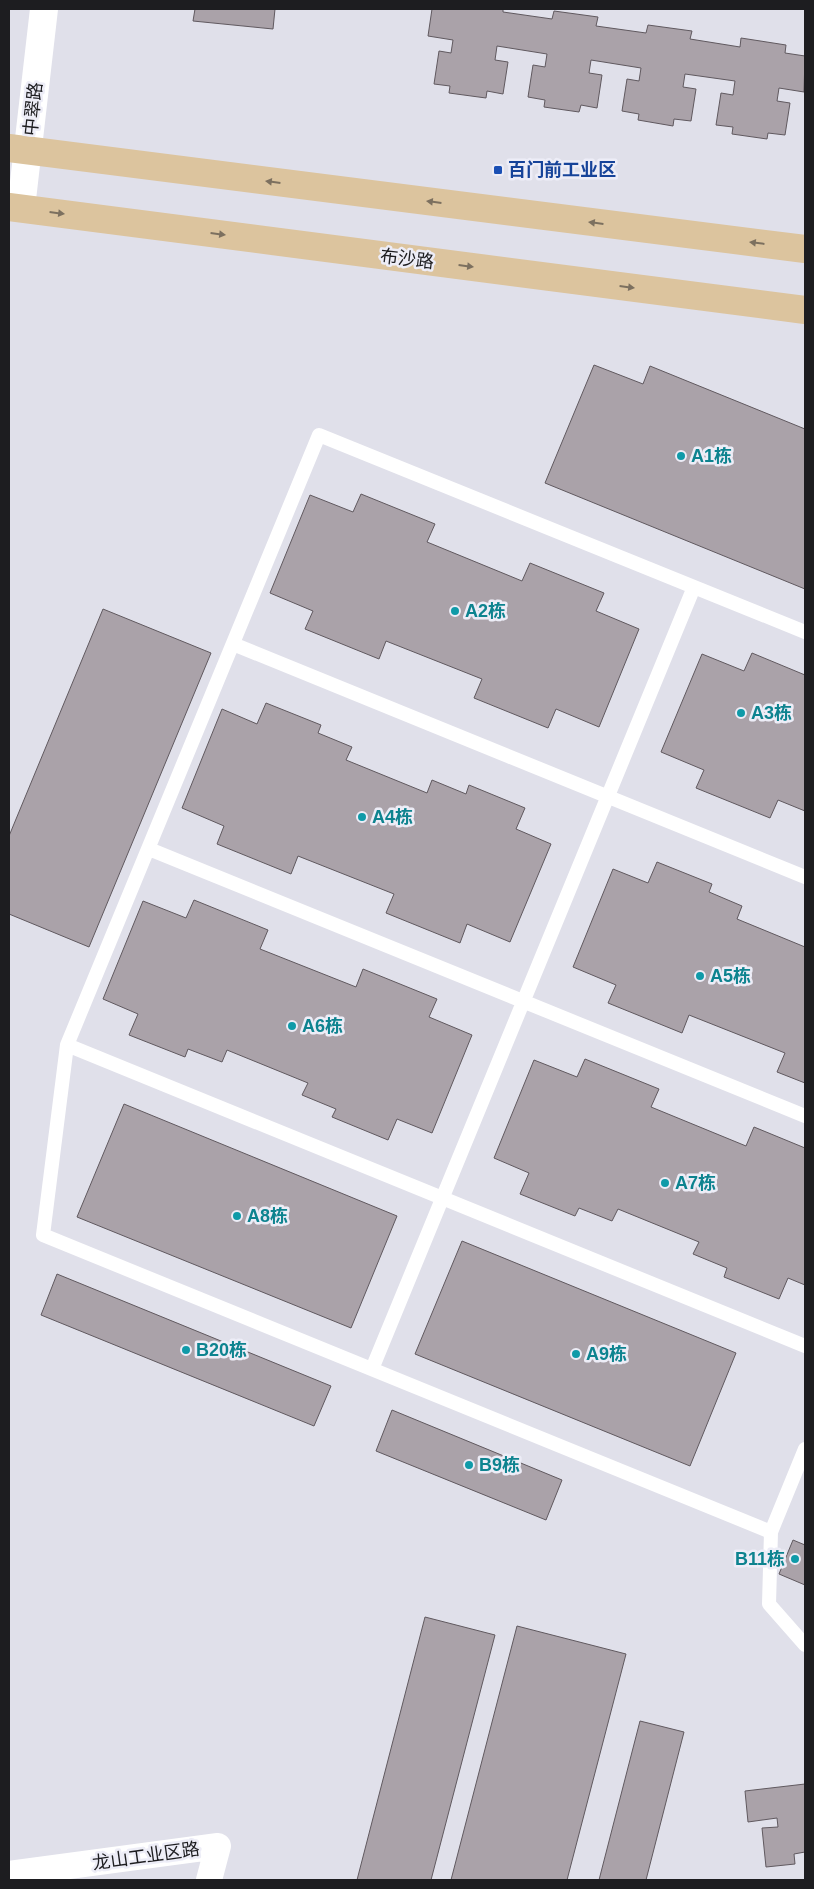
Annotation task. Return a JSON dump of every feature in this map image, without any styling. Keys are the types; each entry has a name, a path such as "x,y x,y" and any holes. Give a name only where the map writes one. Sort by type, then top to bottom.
{"main road":[{"name":"中翠路","path":"15,208 19,150 44,9"},
{"path":"19,150 805,249"},
{"name":"布沙路","path":"15,208 805,310"}],"street":[{"name":"龙山工业区路","path":"9,1874 218,1846 209,1880"}],"lane":[{"path":"771,1532 43,1235 67,1045 319,435 805,632"},
{"path":"372,1369 694,587"},
{"path":"233,644 805,878"},
{"path":"149,849 805,1116"},
{"path":"67,1045 805,1346"},
{"path":"805,1449 771,1532 769,1604 805,1645"}],"building":[{"path":"195,9 275,9 273,29 193,21"},
{"path":"432,9 503,9 503,12 552,19 554,11 598,17 596,26 646,33 648,25 692,31 690,39 740,47 741,38 786,45 785,53 805,56 804,92 779,88 777,101 790,103 785,135 768,133 767,139 732,134 733,127 716,125 721,93 733,95 735,81 685,74 683,87 696,89 691,121 674,119 673,126 638,120 639,114 622,111 627,79 639,81 641,68 591,60 589,73 602,75 597,108 581,105 579,112 544,107 545,100 528,97 533,65 545,67 547,54 497,46 495,60 508,62 503,94 487,91 486,98 449,93 450,86 434,84 439,51 451,53 453,40 428,36"},
{"name":"A1栋","path":"594,365 643,384 650,366 805,429 805,589 545,483"},
{"name":"A2栋","path":"361,494 435,524 427,542 522,581 530,563 604,593 596,611 639,629 599,727 556,709 548,728 474,698 482,679 386,641 379,659 305,629 313,611 270,593 310,495 353,512"},
{"path":"103,609 211,653 89,947 9,914 9,836"},
{"name":"A3栋","path":"752,653 805,675 805,811 778,800 770,818 696,788 704,770 661,752 702,654 744,671"},
{"name":"A4栋","path":"266,703 321,725 318,733 352,747 346,760 427,793 432,780 466,794 469,785 525,808 516,829 551,844 510,942 467,924 460,943 386,913 394,894 298,856 291,874 217,844 224,826 182,808 222,709 257,724"},
{"name":"A5栋","path":"657,862 712,884 709,892 742,906 737,919 805,947 805,1083 777,1072 785,1053 689,1015 682,1033 608,1003 616,985 573,967 613,869 648,883"},
{"name":"A6栋","path":"194,900 268,930 260,949 356,987 363,969 437,999 429,1017 472,1035 432,1133 397,1119 388,1140 332,1117 336,1109 302,1095 308,1083 227,1050 222,1062 188,1049 185,1057 129,1035 138,1014 103,999 143,901 186,918"},
{"name":"A7栋","path":"585,1059 659,1089 651,1107 746,1146 754,1127 805,1148 805,1285 788,1278 779,1299 724,1277 727,1268 693,1254 699,1242 618,1209 612,1221 579,1208 575,1216 520,1194 529,1173 494,1158 534,1060 577,1077"},
{"name":"A8栋","path":"124,1104 397,1216 351,1328 77,1217"},
{"name":"A9栋","path":"462,1241 736,1353 690,1466 415,1354"},
{"name":"B20栋","path":"57,1274 331,1386 314,1426 41,1315"},
{"name":"B9栋","path":"392,1410 562,1480 546,1520 376,1451"},
{"name":"B11栋","path":"793,1540 805,1545 805,1585 779,1574"},
{"path":"425,1617 495,1635 431,1880 357,1880"},
{"path":"517,1626 626,1654 567,1880 451,1880"},
{"path":"640,1721 684,1732 646,1880 599,1880"},
{"path":"805,1784 805,1852 794,1854 795,1864 766,1867 762,1828 778,1827 777,1818 748,1822 745,1791"}],"place":[{"name":"百门前工业区","path":"498,170"},
{"name":"A1栋","path":"681,456"},
{"name":"A2栋","path":"455,611"},
{"name":"A3栋","path":"741,713"},
{"name":"A4栋","path":"362,817"},
{"name":"A5栋","path":"700,976"},
{"name":"A6栋","path":"292,1026"},
{"name":"A7栋","path":"665,1183"},
{"name":"A8栋","path":"237,1216"},
{"name":"B20栋","path":"186,1350"},
{"name":"A9栋","path":"576,1354"},
{"name":"B9栋","path":"469,1465"},
{"name":"B11栋","path":"795,1559"}]}
